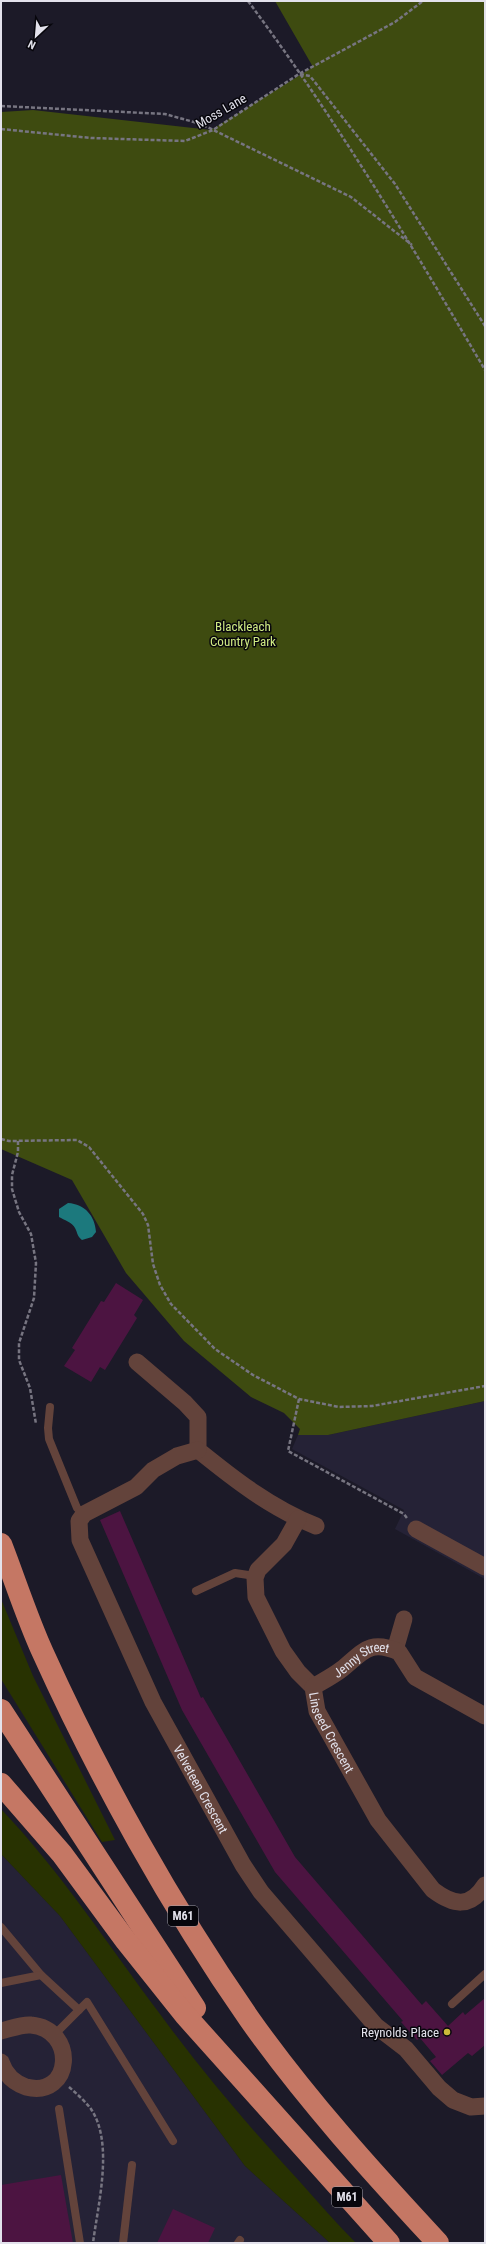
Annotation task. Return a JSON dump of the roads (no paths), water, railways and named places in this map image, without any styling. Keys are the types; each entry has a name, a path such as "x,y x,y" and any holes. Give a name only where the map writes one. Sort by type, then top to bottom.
{"highway":[{"name":"M61","path":"1,1544 42,1652 87,1743 139,1841 182,1913 250,2020 305,2092 376,2176 438,2243"},
{"name":"M61","path":"1,1710 198,2011 304,2150"},
{"name":"M61","path":"1,1784 62,1854 126,1941 185,2015 304,2150 389,2243"}],"street":[{"path":"137,1362 185,1403 198,1417 198,1450"},
{"path":"84,1514 131,1490 153,1470 177,1456 198,1450"},
{"path":"198,1450 246,1488 298,1519 316,1526"},
{"name":"Velveteen Crescent","path":"84,1514 79,1521 80,1540 153,1702 243,1865 261,1892 376,2026 406,2049 439,2088 453,2100 471,2107 485,2106"},
{"path":"255,1576 264,1564 284,1544 298,1519"},
{"path":"416,1529 485,1567"},
{"name":"Linseed Crescent","path":"255,1576 256,1597 283,1651 298,1672 313,1687 317,1711 378,1820 433,1890 444,1898 460,1903 474,1899 485,1885"},
{"path":"395,1650 404,1619"},
{"name":"Jenny Street","path":"313,1687 343,1668 355,1656 367,1649 383,1647 395,1650 404,1658 415,1677 485,1716"},
{"path":"1,2031 31,2025 49,2032 61,2045 65,2056 63,2067 58,2078 47,2086 33,2089 18,2084 3,2069 1,2062"}],"lane":[{"path":"50,1406 48,1428 49,1439 77,1508 84,1514"},
{"path":"196,1590 235,1573 255,1576"},
{"path":"1,1927 41,1975 79,2010"},
{"path":"452,2004 485,1974"},
{"path":"1,1983 41,1975"},
{"path":"53,2036 87,2002 173,2141"},
{"path":"59,2109 80,2243"},
{"path":"122,2243 132,2165"}],"place":[{"name":"Reynolds Place","path":"447,2032"}],"park label":[{"name":"Blackleach Country Park","path":"243,634"}]}
